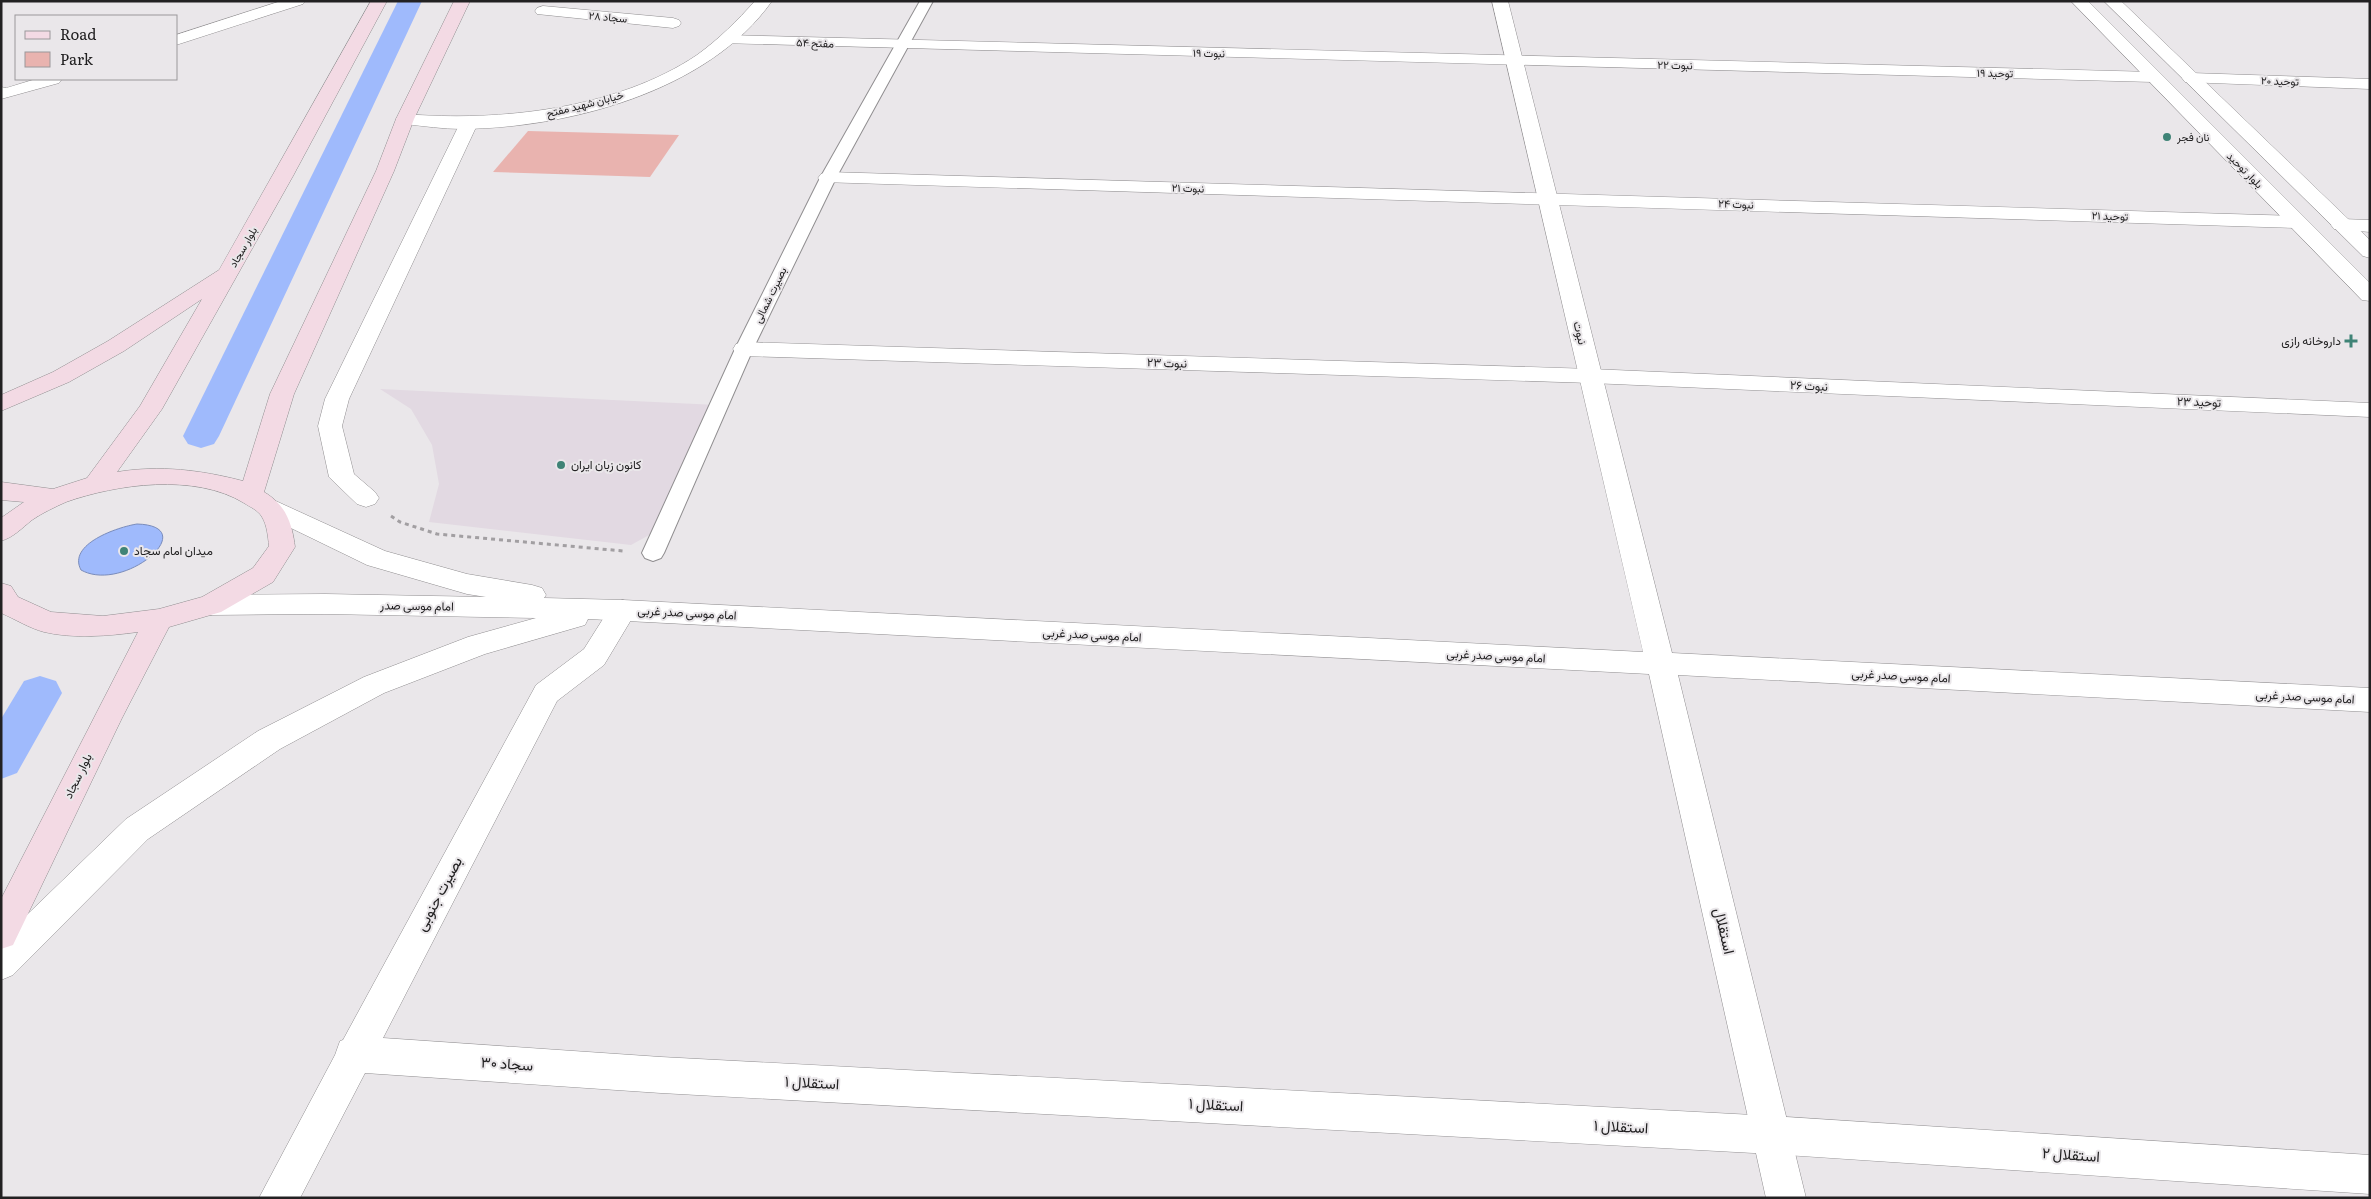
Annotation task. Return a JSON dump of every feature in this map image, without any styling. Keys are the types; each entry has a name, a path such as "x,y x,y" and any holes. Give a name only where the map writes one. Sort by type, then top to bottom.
{"main road":[{"name":"بلوار سجاد","path":"95,485 150,409 379,1"},
{"path":"259,500 282,394 385,171 405,119 462,1"},
{"path":"1,404 61,377 116,346 228,273"},
{"path":"1,532 12,520 51,497 95,485 132,478 164,476 214,479 259,500 279,523 282,547 263,575 211,605 159,619 103,626 47,622 4,605"},
{"path":"1,491 51,497"},
{"name":"بلوار سجاد","path":"1,934 107,718 159,619"}],"street":[{"path":"178,39 298,1"},
{"path":"594,15 611,1"},
{"name":"خیابان شهید مفتح","path":"405,119 469,123 526,118 613,100 665,78 696,62 727,40 764,1"},
{"name":"نبوت","path":"1500,1 1661,664"},
{"name":"بلوار توحید","path":"2079,1 2370,295"},
{"path":"2112,1 2370,252"},
{"name":"سجاد ۲۸","path":"544,11 673,23"},
{"name":"مفتح ۵۴","path":"727,40 903,45"},
{"name":"نبوت ۱۹","path":"903,45 1514,61"},
{"name":"نبوت ۲۲","path":"1514,61 1836,69"},
{"name":"توحید ۱۹","path":"1836,69 2153,77"},
{"name":"توحید ۲۰","path":"2190,78 2370,84"},
{"path":"1,92 4,94 50,80"},
{"path":"366,498 342,477 330,426 337,399 469,123"},
{"name":"نبوت ۲۱","path":"828,178 1548,198"},
{"name":"نبوت ۲۴","path":"1548,198 1924,210"},
{"name":"توحید ۲۱","path":"1924,210 2297,222"},
{"path":"2341,225 2370,226"},
{"name":"نبوت ۲۳","path":"744,349 1591,376"},
{"name":"نبوت ۲۶","path":"1591,376 2028,395"},
{"name":"توحید ۲۳","path":"2028,395 2370,410"},
{"path":"259,500 376,558 467,584 613,610"},
{"name":"امام موسی صدر","path":"211,605 325,604 613,610"},
{"path":"1,964 137,829 269,740 374,685 478,645 613,610"},
{"name":"امام موسی صدر غربی","path":"613,610 2370,700"},
{"name":"بصیرت جنوبی","path":"279,1198 353,1054 546,693 594,657 613,610"},
{"name":"استقلال","path":"1661,664 1786,1198"},
{"name":"سجاد ۳۰","path":"353,1054 661,1075"},
{"name":"استقلال ۱","path":"661,1075 1772,1135"},
{"name":"استقلال ۲","path":"1772,1135 2370,1175"}],"lane":[{"name":"بصیرت شمالی","path":"653,553 744,349 828,178 927,1"}],"path":[{"path":"366,498 400,522 437,534 653,553"}],"shaded area":[{"name":"کانون زبان ایران","path":"380,389 717,405 651,534 631,545 429,522 439,484 432,445 411,409"}],"green space":[{"path":"528,131 679,135 650,177 493,172"}],"water":[{"path":"137,524 156,528 163,535 160,546 150,557 135,567 117,573 98,575 81,570 79,561 81,552 88,545 107,533"}],"waterway":[{"path":"201,436 410,1"},
{"path":"1,760 40,693"}],"place":[{"name":"نان فجر","path":"2167,137"},
{"name":"داروخانه رازی","path":"2351,341"},
{"name":"کانون زبان ایران","path":"561,465"},
{"name":"میدان امام سجاد","path":"124,551"}]}
